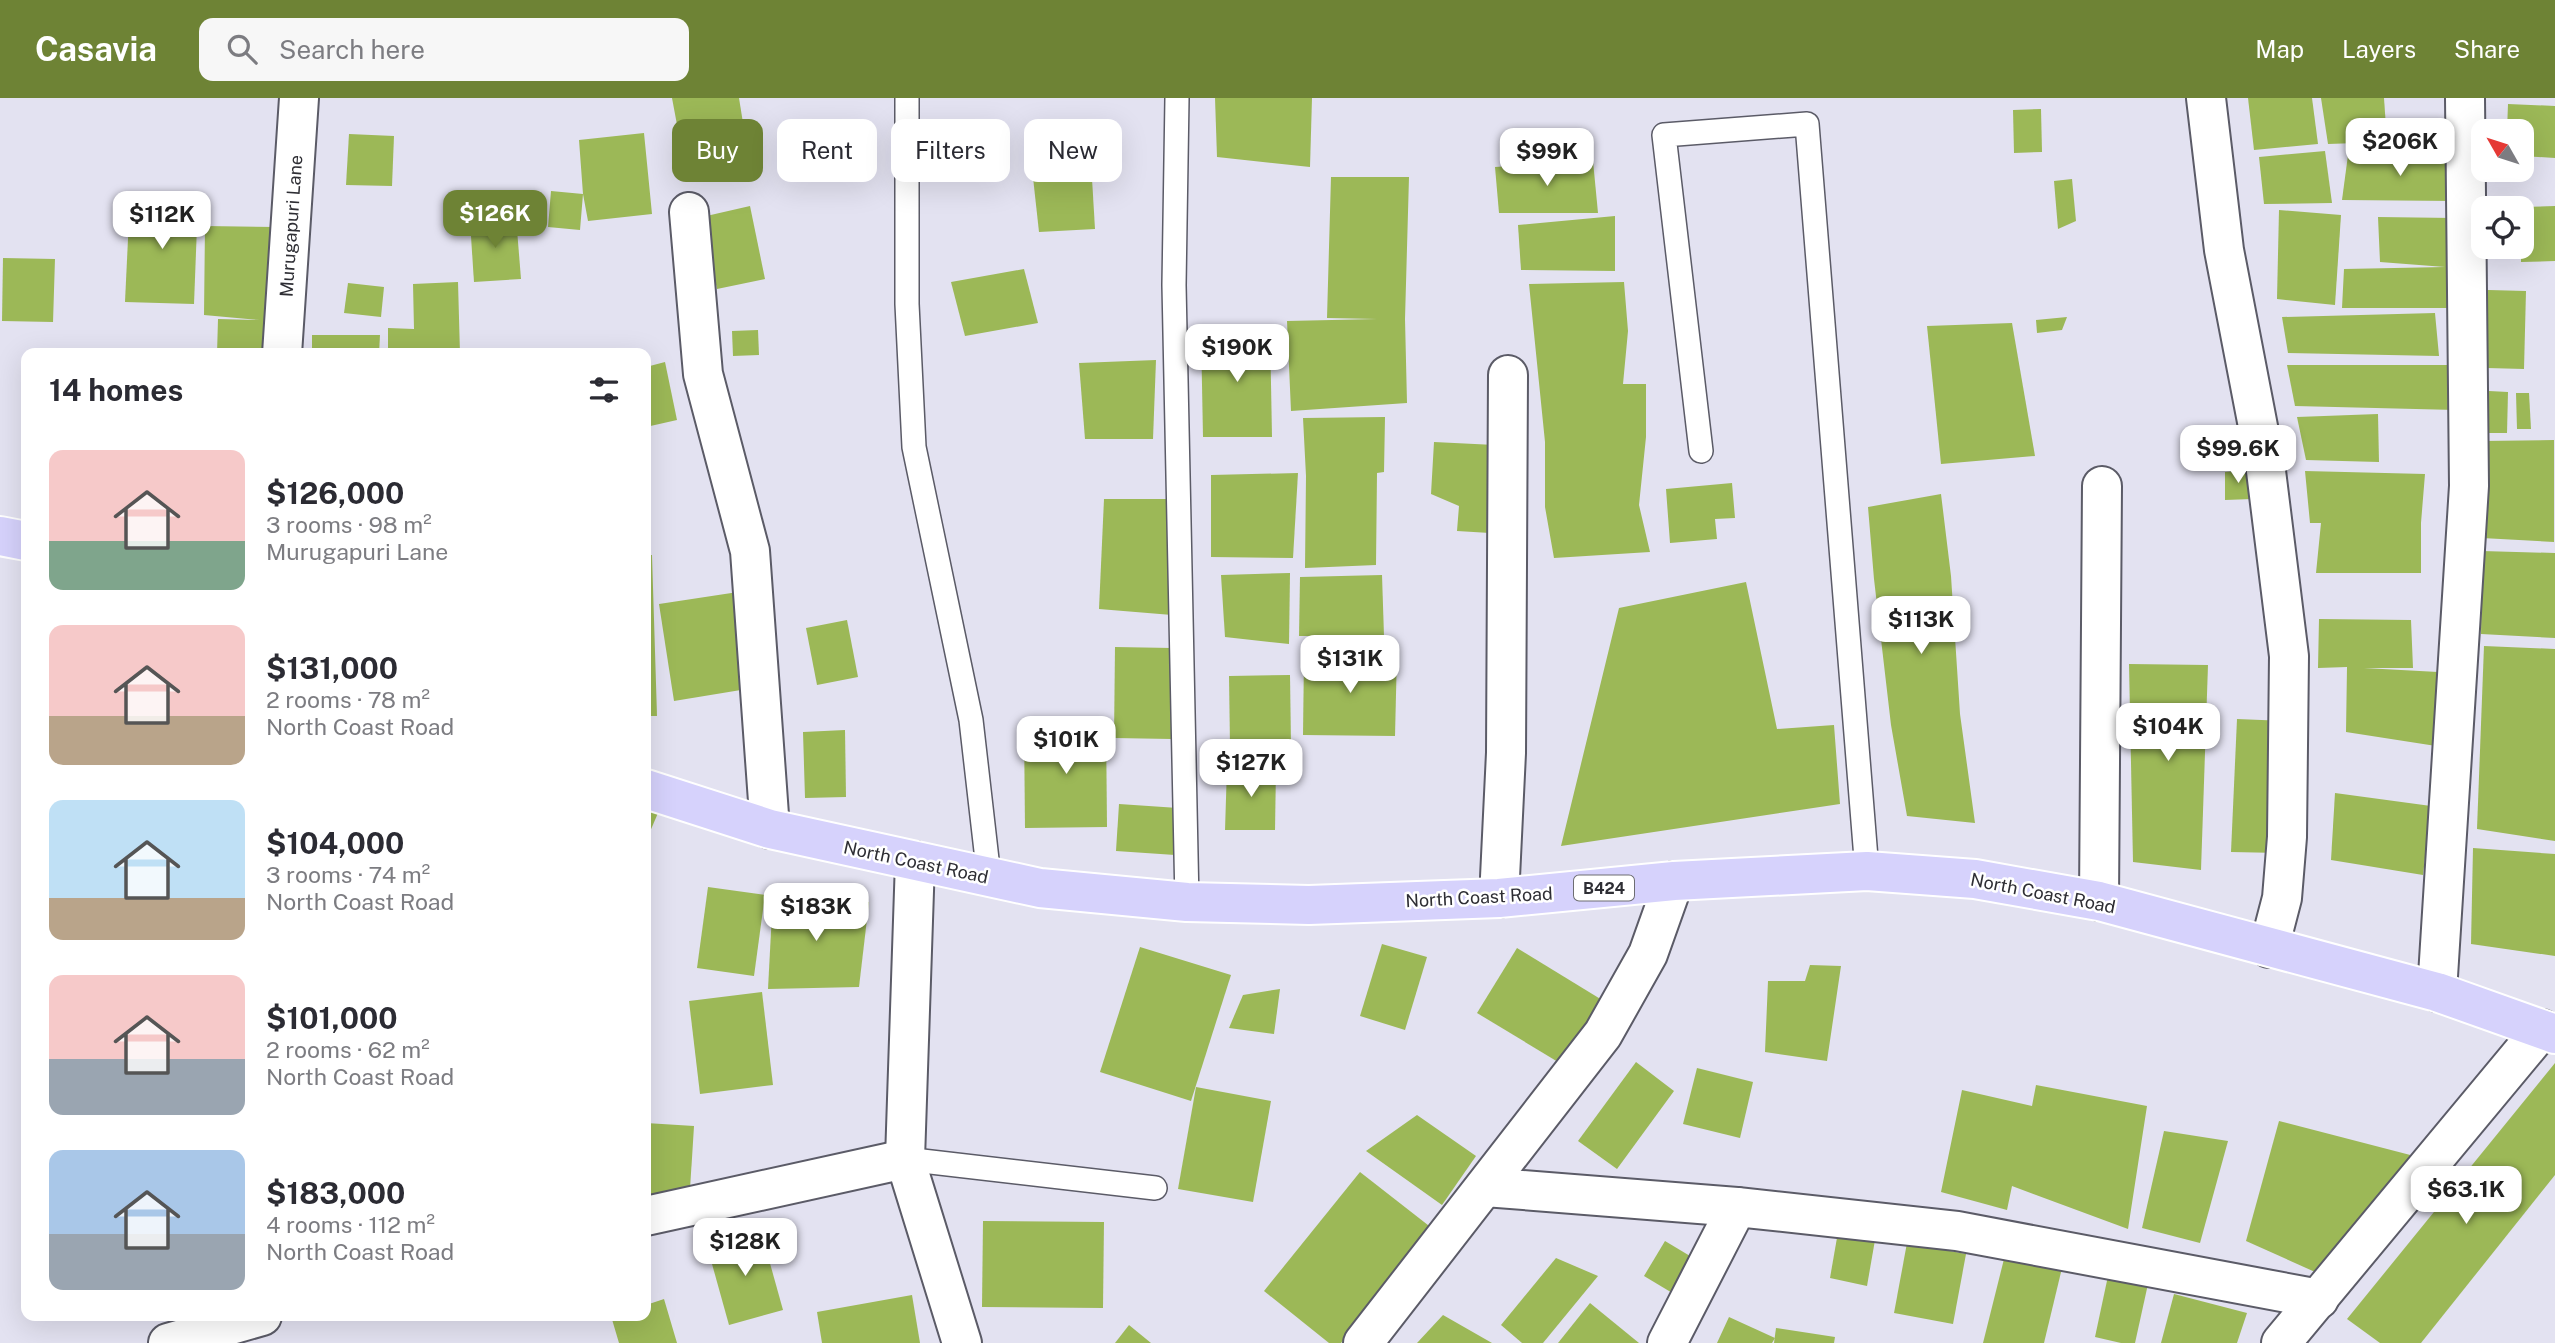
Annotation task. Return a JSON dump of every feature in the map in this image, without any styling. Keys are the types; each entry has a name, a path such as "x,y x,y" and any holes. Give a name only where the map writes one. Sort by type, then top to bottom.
{"main road":[{"path":"0,536 21,540"},
{"name":"North Coast Road","path":"651,791 769,829 1040,888 1186,902 1309,905 1499,898 1674,881 1867,871 1975,879 2099,901 2437,992 2549,1031"}],"street":[{"name":"Murugapuri Lane","path":"282,348 299,98"},
{"path":"2206,98 2224,250 2264,463 2289,656 2287,837 2282,898 2269,948"},
{"path":"2437,992 2469,486 2465,98"},
{"path":"689,212 703,374 750,551 769,829"},
{"path":"1499,898 1506,753 1508,375"},
{"path":"2099,901 2102,486"},
{"path":"915,861 905,1159 962,1343"},
{"path":"1363,1343 1603,1034 1648,954 1674,881"},
{"path":"2281,1343 2549,1031"},
{"path":"651,1215 905,1159"},
{"path":"1485,1187 1737,1207 1957,1231 2319,1298"},
{"path":"1667,1343 1737,1207"},
{"path":"168,1343 245,1321"}],"lane":[{"path":"907,98 907,304 914,447 971,720 989,877"},
{"path":"1177,98 1174,285 1186,902"},
{"path":"1701,451 1664,135 1807,124 1867,871"},
{"path":"905,1159 1155,1188"}],"building":[{"path":"672,98 739,98 742,119 676,119"},
{"path":"1215,98 1312,98 1310,167 1217,157"},
{"path":"2248,98 2312,98 2318,144 2254,150"},
{"path":"2321,98 2384,98 2387,142 2328,144"},
{"path":"2508,104 2555,106 2555,158 2534,157 2534,119 2507,119"},
{"path":"2041,109 2042,152 2014,153 2013,110"},
{"path":"644,133 652,214 588,221 579,140"},
{"path":"349,134 394,136 392,186 346,185"},
{"path":"2325,151 2332,203 2264,204 2259,157"},
{"path":"2348,155 2454,155 2454,201 2342,200"},
{"path":"1593,161 1598,213 1499,213 1495,167"},
{"path":"1331,177 1409,177 1405,319 1407,403 1291,411 1287,321 1377,319 1327,318"},
{"path":"2072,179 2076,221 2058,229 2054,181"},
{"path":"1034,182 1092,182 1095,229 1039,232"},
{"path":"551,191 583,194 580,230 548,227"},
{"path":"130,197 198,200 194,304 125,302"},
{"path":"750,206 765,279 717,289 702,217"},
{"path":"2555,206 2555,261 2521,262 2521,259 2534,259 2534,207"},
{"path":"2279,210 2341,215 2335,305 2277,299"},
{"path":"1615,216 1615,271 1521,270 1518,225"},
{"path":"516,217 521,279 474,282 470,221"},
{"path":"2378,217 2454,218 2454,308 2342,308 2344,269 2445,267 2380,262"},
{"path":"205,226 276,227 269,348 217,348 218,319 260,320 204,315"},
{"path":"3,258 55,259 53,322 2,321"},
{"path":"1024,269 1038,323 965,336 951,282"},
{"path":"458,282 460,348 388,348 388,328 414,329 413,284"},
{"path":"1624,282 1628,331 1623,384 1646,384 1646,437 1639,505 1650,552 1554,558 1545,507 1545,442 1529,284"},
{"path":"348,283 384,287 381,317 344,313"},
{"path":"2488,290 2526,291 2524,369 2487,368"},
{"path":"2435,313 2439,356 2288,353 2282,317"},
{"path":"2067,317 2062,330 2037,333 2036,320"},
{"path":"2012,323 2035,456 1941,464 1927,326"},
{"path":"758,330 759,355 733,356 732,331"},
{"path":"1270,330 1272,437 1203,437 1201,333"},
{"path":"312,335 380,335 379,348 312,348"},
{"path":"1156,360 1153,439 1085,439 1079,363"},
{"path":"665,362 677,420 651,426 651,366"},
{"path":"2287,365 2453,365 2456,410 2295,406"},
{"path":"2489,391 2508,392 2507,433 2488,433"},
{"path":"2516,393 2529,393 2531,429 2517,429"},
{"path":"2378,414 2379,462 2306,460 2297,417"},
{"path":"1385,417 1384,472 1377,473 1376,565 1305,568 1306,476 1303,418"},
{"path":"2554,440 2554,542 2482,538 2482,441"},
{"path":"1434,442 1495,445 1490,533 1457,531 1459,506 1431,494"},
{"path":"2251,470 2252,499 2225,500 2225,472"},
{"path":"2305,471 2425,474 2421,573 2316,573 2321,523 2310,523"},
{"path":"1298,473 1293,558 1211,557 1211,475"},
{"path":"1732,483 1735,518 1715,519 1717,539 1670,543 1666,489"},
{"path":"1941,494 1951,576 1960,714 1975,823 1907,816 1891,725 1874,579 1868,507"},
{"path":"1104,499 1171,499 1172,615 1099,609"},
{"path":"2482,551 2555,553 2555,638 2481,634"},
{"path":"651,555 652,555 657,716 651,716"},
{"path":"1290,573 1289,644 1225,637 1221,575"},
{"path":"1382,575 1384,636 1299,636 1300,577"},
{"path":"1746,582 1777,729 1834,725 1840,804 1561,846 1619,608"},
{"path":"738,592 753,688 674,701 659,604"},
{"path":"2319,619 2411,620 2413,668 2364,668 2438,672 2436,746 2346,732 2347,667 2318,668"},
{"path":"847,620 858,677 817,685 806,628"},
{"path":"2484,646 2555,649 2555,841 2477,829"},
{"path":"1115,647 1172,648 1171,739 1114,738"},
{"path":"1397,653 1395,736 1303,735 1304,656"},
{"path":"2129,664 2208,665 2201,870 2133,862"},
{"path":"1290,675 1291,745 1230,746 1229,676"},
{"path":"2237,719 2286,721 2280,853 2231,852"},
{"path":"1106,723 1107,827 1025,828 1024,725"},
{"path":"845,730 846,797 805,798 803,732"},
{"path":"1227,767 1276,768 1275,830 1225,830"},
{"path":"2335,793 2431,806 2423,875 2331,860"},
{"path":"1119,804 1178,808 1175,855 1116,851"},
{"path":"651,810 658,813 651,829"},
{"path":"2473,848 2555,854 2555,956 2471,944"},
{"path":"708,887 765,895 754,976 697,968"},
{"path":"773,894 869,902 859,987 768,989"},
{"path":"1382,944 1427,957 1405,1030 1360,1016"},
{"path":"1140,947 1231,975 1191,1101 1100,1072"},
{"path":"1517,948 1607,1003 1568,1068 1477,1013"},
{"path":"1810,965 1841,966 1827,1061 1765,1052 1768,981 1805,981"},
{"path":"1280,989 1274,1034 1229,1028 1243,995"},
{"path":"762,992 773,1085 700,1094 689,1001"},
{"path":"1636,1062 1674,1091 1617,1169 1578,1141"},
{"path":"2555,1063 2555,1175 2421,1343 2380,1343 2347,1319"},
{"path":"1697,1068 1753,1082 1740,1138 1683,1124"},
{"path":"2036,1085 2147,1106 2128,1229 2012,1186 2007,1210 1941,1192 1962,1090 2032,1106"},
{"path":"1196,1087 1271,1101 1253,1202 1178,1189"},
{"path":"1417,1115 1476,1156 1442,1205 1366,1151"},
{"path":"2279,1121 2418,1157 2324,1276 2246,1241"},
{"path":"651,1123 694,1126 689,1205 651,1202"},
{"path":"2164,1131 2228,1141 2200,1243 2142,1228"},
{"path":"1360,1172 1433,1229 1341,1343 1329,1343 1264,1291"},
{"path":"983,1221 1104,1222 1103,1308 982,1307"},
{"path":"761,1231 783,1310 729,1325 707,1246"},
{"path":"1838,1232 1875,1240 1867,1286 1830,1278"},
{"path":"1665,1241 1700,1262 1679,1297 1644,1276"},
{"path":"1907,1243 1966,1254 1953,1324 1894,1313"},
{"path":"2005,1255 2062,1268 2044,1343 1983,1343"},
{"path":"1556,1258 1598,1276 1543,1343 1522,1343 1501,1325"},
{"path":"2108,1276 2148,1284 2135,1343 2095,1337"},
{"path":"2174,1294 2247,1313 2237,1343 2161,1343"},
{"path":"912,1295 920,1343 822,1343 817,1312"},
{"path":"664,1299 677,1343 619,1343 612,1321 651,1321 651,1303"},
{"path":"1590,1303 1639,1343 1558,1343"},
{"path":"1443,1315 1492,1343 1417,1343"},
{"path":"1729,1317 1775,1338 1772,1343 1717,1343"},
{"path":"1129,1325 1151,1343 1115,1343"},
{"path":"1776,1328 1835,1337 1834,1343 1774,1343"}]}
